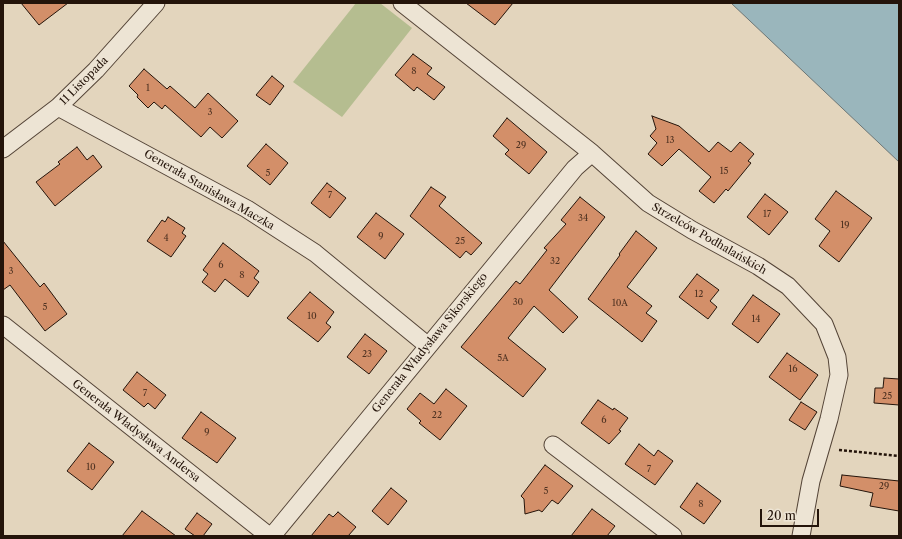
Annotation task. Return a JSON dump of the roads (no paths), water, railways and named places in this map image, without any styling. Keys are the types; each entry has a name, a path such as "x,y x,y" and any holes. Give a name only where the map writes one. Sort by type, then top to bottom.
{"street":[{"name":"11 Listopada","path":"3,149 58,107 96,70 156,3"},
{"name":"Strzelców Podhalańskich","path":"402,3 592,153 648,203 692,230 758,266 788,286 824,324 838,357 839,375 811,481 801,536"},
{"name":"Generała Stanisława Maczka","path":"58,107 247,209 315,253 427,345"},
{"name":"Generała Władysława Sikorskiego","path":"272,536 427,345 575,168 592,153"},
{"name":"Generała Władysława Andersa","path":"3,325 268,536"},
{"path":"553,445 673,536"}],"water":[{"path":"731,3 899,3 899,162 879,143"}]}
